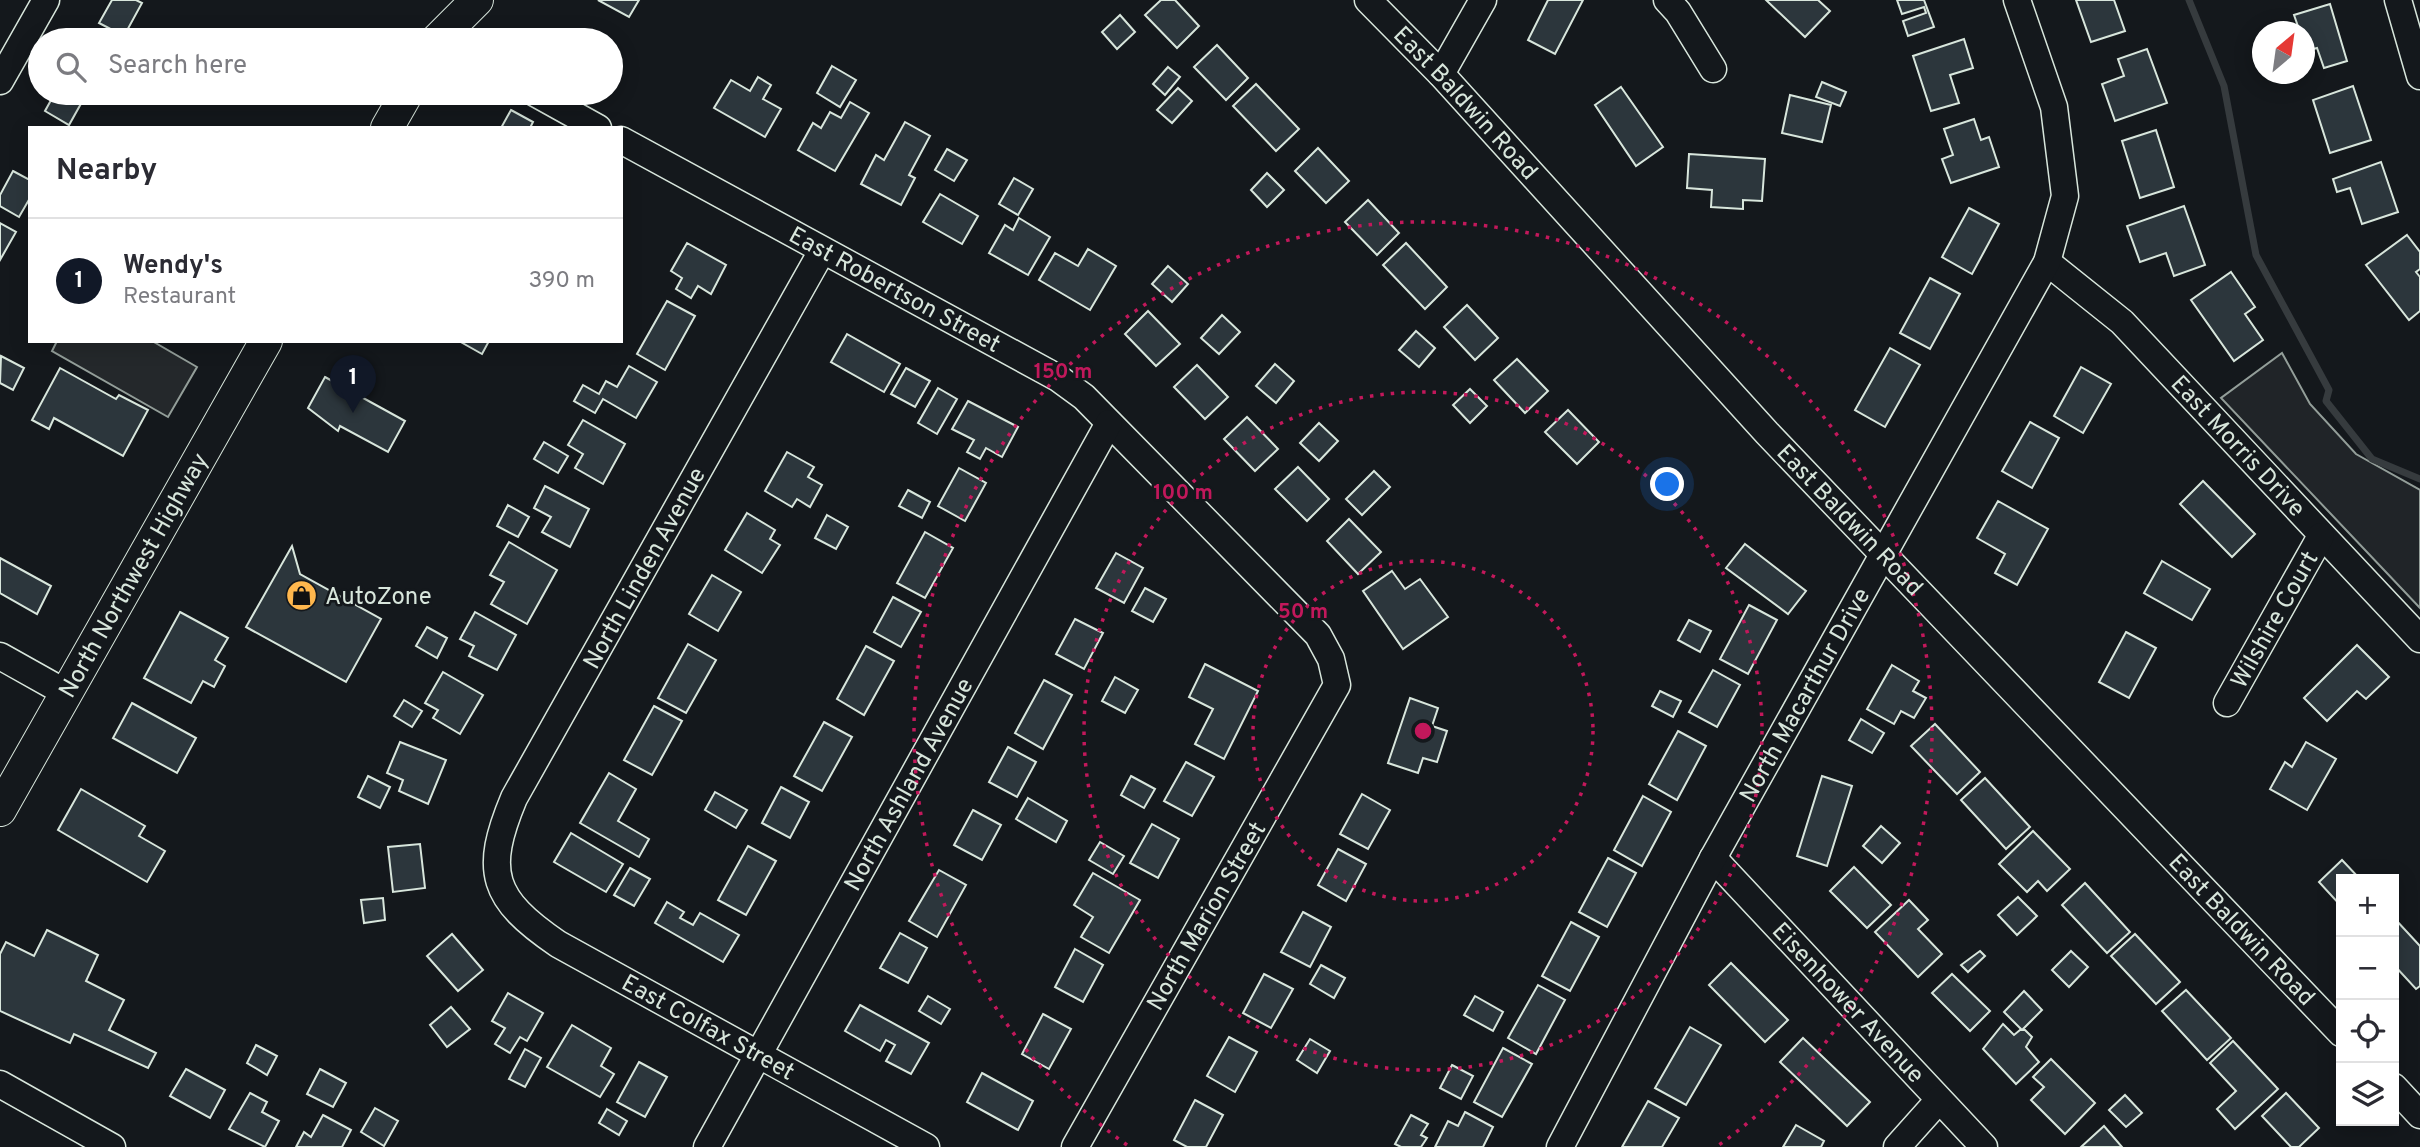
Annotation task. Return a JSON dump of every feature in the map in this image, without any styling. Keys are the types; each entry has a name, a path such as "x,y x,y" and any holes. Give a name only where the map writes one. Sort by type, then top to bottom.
{"main road":[{"path":"441,28 447,0"},
{"path":"450,28 477,0"},
{"path":"388,126 400,105"},
{"name":"North Northwest Highway","path":"0,810 265,343"}],"street":[{"path":"30,28 46,0"},
{"name":"East Baldwin Road","path":"1368,0 1440,74 1767,433 2336,1027"},
{"path":"1440,74 1483,0"},
{"path":"1667,0 1678,12 1713,69"},
{"name":"North Macarthur Drive","path":"1560,1147 1713,858 2047,262 2065,196 2054,107 2017,0"},
{"path":"2398,0 2419,71"},
{"path":"0,81 28,32"},
{"path":"557,105 594,126"},
{"name":"East Robertson Street","path":"623,141 1058,378 1084,397 1318,635 1331,659 1337,685"},
{"name":"North Linden Avenue","path":"502,893 495,861 498,841 514,798 822,251"},
{"name":"East Morris Drive","path":"2047,262 2122,322 2420,639"},
{"name":"North Ashland Avenue","path":"707,1147 1109,423"},
{"name":"Wilshire Court","path":"2227,703 2321,536"},
{"path":"0,656 66,693"},
{"name":"North Marion Street","path":"1074,1147 1337,685"},
{"name":"Eisenhower Avenue","path":"1713,858 1984,1147"},
{"name":"East Colfax Street","path":"502,893 526,922 558,944 926,1147"},
{"path":"0,1084 112,1147"},
{"path":"2399,1092 2420,1115"},
{"path":"1897,1147 1940,1100"}],"shaded area":[{"path":"56,343 155,343 197,367 168,417 52,351"},
{"path":"2282,353 2310,404 2356,454 2420,490 2420,608 2221,398"}],"building":[{"path":"112,0 136,0 142,3 128,28 109,28 99,23"},
{"path":"598,0 639,0 629,17"},
{"path":"1161,0 1175,0 1199,26 1177,48 1145,15"},
{"path":"1548,0 1583,0 1555,54 1528,40"},
{"path":"1766,0 1818,0 1830,11 1805,37"},
{"path":"1897,0 1924,0 1934,27 1908,36 1903,21 1926,13 1924,7 1902,14"},
{"path":"2076,0 2114,0 2125,31 2091,42"},
{"path":"2330,4 2347,61 2324,68 2315,49 2315,21 2296,21 2294,15"},
{"path":"1120,15 1135,32 1117,49 1102,32"},
{"path":"1964,39 1973,68 1950,75 1959,103 1931,111 1913,56"},
{"path":"1217,45 1248,78 1226,100 1194,67"},
{"path":"2147,49 2167,103 2115,121 2102,84 2124,76 2118,59"},
{"path":"832,66 856,80 840,107 817,93"},
{"path":"1168,67 1180,77 1165,95 1153,84"},
{"path":"758,77 771,85 763,99 781,109 765,137 714,108 731,80 750,91"},
{"path":"1822,82 1846,92 1840,106 1816,97"},
{"path":"1256,84 1299,129 1276,151 1233,106"},
{"path":"2353,86 2371,140 2330,153 2313,100"},
{"path":"1621,87 1663,147 1636,166 1595,105"},
{"path":"1178,88 1192,101 1172,123 1157,110"},
{"path":"1790,95 1831,105 1822,142 1782,133"},
{"path":"850,102 869,113 835,171 798,150 813,123 821,128 830,112 841,118"},
{"path":"48,105 80,105 69,125 45,111"},
{"path":"511,110 533,122 531,126 502,126"},
{"path":"1974,119 1981,140 1989,137 1999,167 1951,183 1942,159 1953,155 1944,129"},
{"path":"905,122 930,136 909,175 915,178 901,205 861,184 876,155 884,160"},
{"path":"2156,130 2174,187 2140,198 2122,141"},
{"path":"1318,148 1349,181 1326,203 1295,171"},
{"path":"947,149 967,160 954,181 935,170"},
{"path":"1689,154 1765,159 1762,201 1743,200 1743,209 1711,207 1712,190 1687,188"},
{"path":"2381,162 2398,212 2362,224 2350,188 2337,192 2333,179"},
{"path":"13,171 28,179 28,201 19,217 0,206 0,195"},
{"path":"1267,173 1284,190 1267,207 1251,190"},
{"path":"1014,178 1033,189 1018,215 999,204"},
{"path":"940,194 978,216 962,244 923,222"},
{"path":"1368,200 1399,233 1377,255 1345,222"},
{"path":"2184,206 2205,265 2174,276 2166,253 2140,262 2127,226"},
{"path":"1969,208 1999,224 1972,274 1942,257"},
{"path":"1019,218 1050,237 1028,275 989,253 1005,225 1013,230"},
{"path":"0,223 16,232 0,260"},
{"path":"2407,235 2420,252 2420,269 2416,272 2420,277 2420,311 2409,320 2366,265"},
{"path":"687,243 726,265 711,294 698,286 691,298 676,289 682,278 671,271"},
{"path":"1406,243 1447,287 1425,309 1383,265"},
{"path":"1088,249 1116,266 1090,310 1039,280 1055,253 1078,266"},
{"path":"1168,266 1188,284 1172,302 1152,284"},
{"path":"2231,272 2255,307 2245,314 2263,340 2234,361 2191,300"},
{"path":"1930,278 1960,294 1930,349 1900,333"},
{"path":"667,301 695,316 665,370 637,354"},
{"path":"1467,305 1498,338 1475,360 1444,327"},
{"path":"1148,311 1180,344 1156,366 1125,334"},
{"path":"1222,315 1240,332 1219,354 1201,338"},
{"path":"1416,331 1435,348 1419,367 1399,350"},
{"path":"847,334 900,364 884,392 831,362"},
{"path":"463,343 488,343 482,354"},
{"path":"1890,348 1920,365 1885,427 1855,410"},
{"path":"1,356 24,368 13,390 0,383"},
{"path":"1517,359 1548,391 1525,413 1494,380"},
{"path":"1275,364 1294,381 1276,403 1256,386"},
{"path":"1197,365 1228,397 1205,419 1174,387"},
{"path":"629,366 657,382 636,418 603,399 595,413 574,401 583,385 599,394 606,381 617,387"},
{"path":"2081,367 2111,384 2083,433 2054,416"},
{"path":"60,368 116,399 119,395 148,410 123,456 54,418 49,429 32,420"},
{"path":"906,368 930,381 915,407 891,394"},
{"path":"325,377 405,421 388,452 340,426 338,431 308,408"},
{"path":"938,388 957,399 937,434 918,423"},
{"path":"1470,389 1487,406 1470,423 1453,405"},
{"path":"968,401 1018,427 1002,457 986,448 980,459 967,452 974,440 952,429"},
{"path":"1568,410 1599,442 1577,464 1545,432"},
{"path":"1247,417 1278,449 1255,471 1224,439"},
{"path":"583,420 625,444 603,484 575,468 583,454 568,445"},
{"path":"2030,422 2059,438 2032,488 2002,471"},
{"path":"1319,423 1338,441 1319,461 1300,443"},
{"path":"544,442 568,456 558,473 534,459"},
{"path":"787,452 814,467 808,477 822,485 810,507 797,499 792,507 765,491"},
{"path":"1298,467 1329,499 1307,521 1275,489"},
{"path":"959,468 986,483 965,521 938,506"},
{"path":"1374,471 1390,487 1362,515 1346,499"},
{"path":"2203,481 2255,534 2232,557 2180,504"},
{"path":"545,486 589,509 570,547 542,532 551,517 534,508"},
{"path":"908,490 930,502 922,518 899,506"},
{"path":"1998,501 2048,529 2017,585 1995,573 2005,554 1977,538"},
{"path":"508,505 529,517 518,537 497,526"},
{"path":"747,513 775,530 770,539 780,545 762,573 725,550"},
{"path":"827,515 848,527 836,549 815,538"},
{"path":"1349,519 1381,552 1358,574 1327,541"},
{"path":"925,532 953,548 925,598 897,583"},
{"path":"509,542 557,570 527,624 491,604 504,582 490,575"},
{"path":"1745,544 1806,591 1788,614 1726,568"},
{"name":"AutoZone","path":"292,546 300,574 381,619 346,682 246,627"},
{"path":"1116,553 1143,568 1124,603 1096,588"},
{"path":"0,558 51,586 37,614 0,593"},
{"path":"2162,561 2210,589 2192,620 2144,593"},
{"path":"1392,571 1405,589 1420,579 1448,617 1403,649 1363,591"},
{"path":"712,575 741,592 718,631 689,614"},
{"path":"1145,588 1166,599 1153,622 1132,611"},
{"path":"893,597 921,612 901,647 874,632"},
{"path":"1749,605 1777,620 1748,674 1720,659"},
{"path":"180,612 228,638 215,660 225,666 214,687 203,681 191,703 144,678"},
{"path":"475,612 516,635 497,670 469,656 474,646 460,639"},
{"path":"1075,619 1103,633 1084,669 1056,654"},
{"path":"1689,620 1711,631 1700,652 1678,640"},
{"path":"427,627 447,638 437,658 416,646"},
{"path":"2126,632 2156,648 2129,698 2099,682"},
{"path":"688,644 716,660 686,713 658,698"},
{"path":"2357,645 2389,677 2366,699 2357,691 2327,721 2304,698"},
{"path":"866,646 894,661 864,715 837,699"},
{"path":"1205,664 1258,691 1224,759 1195,744 1213,709 1189,697"},
{"path":"1892,665 1919,681 1913,691 1926,698 1914,718 1901,711 1894,724 1867,709"},
{"path":"1713,670 1740,685 1717,727 1689,712"},
{"path":"443,672 483,695 460,734 433,718 438,710 425,703"},
{"path":"1115,677 1138,690 1125,713 1102,701"},
{"path":"1044,680 1072,695 1043,749 1015,733"},
{"path":"1660,691 1681,701 1673,717 1652,706"},
{"path":"1410,698 1438,708 1432,726 1447,731 1437,762 1423,758 1418,773 1388,763"},
{"path":"404,700 422,711 412,727 394,716"},
{"path":"132,703 196,738 177,773 113,738"},
{"path":"654,706 682,721 652,775 624,760"},
{"path":"1861,719 1884,733 1872,753 1849,740"},
{"path":"824,722 852,737 822,791 794,776"},
{"path":"1935,724 1980,772 1957,794 1911,746"},
{"path":"1678,731 1706,746 1677,800 1649,784"},
{"path":"400,742 446,760 428,804 399,791 403,780 387,773"},
{"path":"2306,742 2336,759 2307,810 2270,789 2285,762 2292,767"},
{"path":"1008,747 1036,762 1017,797 989,782"},
{"path":"1186,762 1214,777 1192,816 1164,801"},
{"path":"609,773 636,789 618,821 649,839 639,857 580,823"},
{"path":"368,776 390,787 380,808 358,797"},
{"path":"1131,776 1155,789 1144,808 1121,795"},
{"path":"1822,776 1852,786 1827,866 1797,856"},
{"path":"1985,778 2030,827 2006,849 1961,800"},
{"path":"781,787 809,802 790,838 762,823"},
{"path":"81,789 145,826 139,836 165,851 147,882 58,830"},
{"path":"715,792 747,810 736,828 705,810"},
{"path":"1362,794 1390,810 1368,849 1340,834"},
{"path":"1643,796 1671,812 1642,866 1614,850"},
{"path":"1028,798 1067,821 1056,842 1016,819"},
{"path":"973,810 1001,825 982,860 954,845"},
{"path":"1152,824 1179,839 1158,878 1130,863"},
{"path":"1881,826 1900,843 1882,863 1863,846"},
{"path":"2033,831 2070,869 2047,891 2038,881 2027,892 1999,864"},
{"path":"571,833 623,864 606,892 554,862"},
{"path":"1100,842 1124,856 1113,874 1089,860"},
{"path":"420,844 425,888 393,892 388,847"},
{"path":"748,846 776,861 746,915 718,900"},
{"path":"1338,849 1366,864 1346,901 1318,885"},
{"path":"1608,858 1636,873 1607,927 1579,912"},
{"path":"2342,860 2355,874 2336,874 2336,901 2319,882"},
{"path":"1854,867 1891,905 1867,928 1830,891"},
{"path":"630,868 650,879 634,906 614,895"},
{"path":"939,870 966,885 937,937 909,921"},
{"path":"1093,873 1140,900 1109,953 1081,937 1093,917 1074,905"},
{"path":"2085,883 2130,932 2107,953 2062,905"},
{"path":"2018,897 2037,916 2017,935 1998,915"},
{"path":"383,898 385,920 364,923 361,900"},
{"path":"1909,900 1928,920 1918,929 1942,954 1918,977 1875,932"},
{"path":"667,902 684,912 680,918 693,925 700,913 739,935 723,962 655,923"},
{"path":"1303,912 1331,927 1310,967 1281,952"},
{"path":"1571,922 1599,937 1570,991 1542,976"},
{"path":"2399,923 2420,946 2420,986 2416,989 2399,970"},
{"path":"47,930 98,955 86,981 124,1000 109,1030 156,1053 148,1068 74,1034 70,1043 0,1011 0,954 6,942 34,956"},
{"path":"900,933 927,948 908,983 880,968"},
{"path":"452,934 483,970 458,991 427,956"},
{"path":"2135,934 2180,982 2156,1004 2111,956"},
{"path":"1075,949 1103,965 1083,1002 1055,987"},
{"path":"1980,951 1985,956 1968,972 1961,965"},
{"path":"2071,951 2088,967 2069,987 2052,970"},
{"path":"1731,963 1788,1020 1765,1042 1709,985"},
{"path":"1321,965 1345,978 1334,998 1310,984"},
{"path":"1264,974 1293,989 1271,1028 1243,1013"},
{"path":"1952,974 1990,1011 1970,1031 1932,993"},
{"path":"1538,985 1565,1000 1536,1054 1508,1038"},
{"path":"2186,990 2231,1038 2207,1060 2162,1011"},
{"path":"2024,991 2042,1010 2022,1030 2004,1012"},
{"path":"508,993 543,1013 527,1041 520,1037 510,1053 495,1044 505,1028 492,1021"},
{"path":"928,996 950,1009 941,1024 919,1011"},
{"path":"1475,996 1503,1012 1493,1031 1464,1015"},
{"path":"860,1005 929,1043 911,1074 886,1061 895,1045 886,1040 880,1051 845,1031"},
{"path":"451,1007 470,1029 447,1047 430,1025"},
{"path":"1043,1014 1071,1029 1049,1069 1022,1054"},
{"path":"2003,1024 2014,1035 2025,1030 2032,1037 2026,1047 2039,1062 2016,1084 1983,1049"},
{"path":"572,1025 611,1048 601,1066 614,1074 600,1097 547,1067"},
{"path":"1690,1027 1721,1045 1686,1105 1655,1088"},
{"path":"1229,1037 1257,1052 1235,1092 1207,1076"},
{"path":"1803,1038 1870,1102 1847,1126 1780,1062"},
{"path":"1310,1039 1330,1051 1317,1073 1297,1060"},
{"path":"2233,1041 2278,1089 2235,1129 2217,1109 2236,1091 2210,1063"},
{"path":"256,1045 277,1056 267,1075 247,1063"},
{"path":"1503,1048 1532,1064 1502,1117 1474,1102"},
{"path":"525,1049 541,1058 525,1087 509,1079"},
{"path":"2051,1059 2095,1103 2065,1134 2031,1100 2044,1087 2033,1077"},
{"path":"639,1062 667,1077 645,1117 617,1102"},
{"path":"1452,1065 1473,1076 1461,1099 1440,1088"},
{"path":"186,1069 225,1090 210,1118 170,1096"},
{"path":"320,1069 346,1083 333,1107 307,1094"},
{"path":"982,1073 1033,1101 1018,1130 967,1102"},
{"path":"250,1093 267,1102 262,1112 279,1121 265,1147 229,1129"},
{"path":"2286,1093 2319,1128 2299,1147 2291,1147 2262,1116"},
{"path":"2125,1095 2142,1113 2126,1127 2109,1110"},
{"path":"1195,1100 1223,1115 1206,1147 1187,1147 1174,1140"},
{"path":"1648,1101 1679,1118 1662,1147 1622,1147"},
{"path":"375,1108 398,1121 384,1146 361,1132"},
{"path":"607,1109 627,1121 619,1135 599,1123"},
{"path":"1465,1112 1493,1127 1483,1147 1435,1147 1448,1121 1458,1126"},
{"path":"323,1115 351,1130 342,1147 296,1147 304,1132 311,1137"},
{"path":"1411,1115 1428,1124 1421,1135 1427,1138 1421,1147 1401,1147 1395,1144"},
{"path":"1796,1125 1824,1141 1821,1147 1783,1147"},
{"path":"2104,1126 2122,1147 2081,1147"}],"waterway":[{"path":"2189,0 2224,86 2256,255 2329,390 2326,401 2372,459 2420,479"}],"place":[{"name":"Wendy's","path":"353,413"},
{"name":"AutoZone","path":"302,596"}]}
